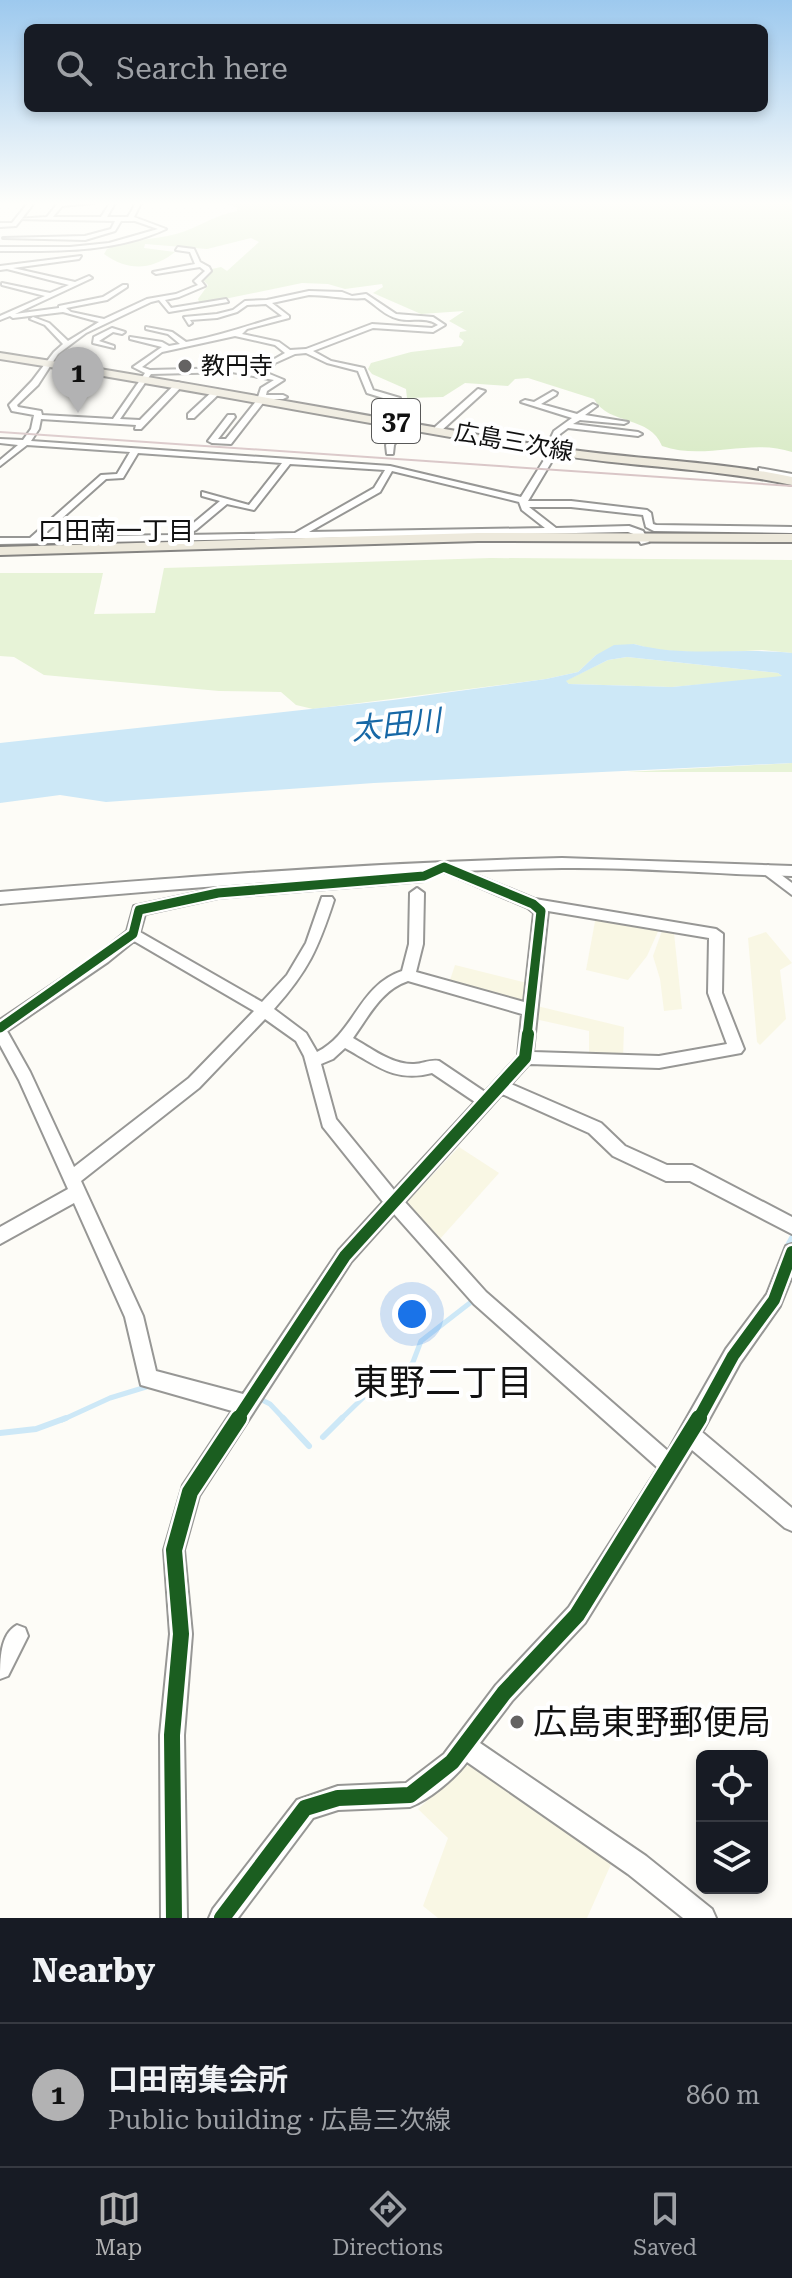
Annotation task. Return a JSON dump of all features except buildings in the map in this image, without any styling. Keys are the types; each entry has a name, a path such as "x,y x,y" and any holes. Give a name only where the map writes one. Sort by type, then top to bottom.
{"main road":[{"name":"広島三次線","path":"0,356 146,376 551,450 791,479"},
{"path":"0,553 643,539 792,541"}],"street":[{"path":"40,293 51,295"},
{"path":"3,315 57,293"},
{"path":"113,295 116,293"},
{"path":"133,297 161,299 180,293"},
{"path":"219,323 245,303 267,302 309,293 342,294 351,298 366,296 382,311 402,318 417,316 442,323 427,331 372,326 307,351 292,353 273,362 263,374"},
{"path":"62,310 63,305 113,295 123,296"},
{"path":"26,299 37,302"},
{"path":"161,299 169,310 226,301"},
{"path":"0,464 36,430 39,417 33,411 12,408 67,344 103,321 149,300"},
{"path":"231,417 212,441 228,442 262,398 264,390 280,380 263,374 219,370 146,376 138,365 156,351 236,334 245,328 287,317 267,302"},
{"path":"132,308 144,314"},
{"path":"3,315 62,310 103,321"},
{"path":"189,323 186,318 219,323 236,334 277,343 292,353"},
{"path":"33,319 47,324 67,344"},
{"path":"148,328 170,333 184,344"},
{"path":"79,336 96,338 112,330 122,332"},
{"path":"96,338 95,342 112,347"},
{"path":"132,338 162,344 167,348"},
{"path":"307,351 329,362 361,370 370,391 397,400 402,422 390,445 390,452"},
{"path":"116,420 146,376"},
{"path":"39,417 116,420 139,426 180,384"},
{"path":"191,416 218,391"},
{"path":"438,429 481,391"},
{"path":"535,405 553,393"},
{"path":"262,398 283,397"},
{"path":"525,402 578,417 624,422"},
{"path":"523,502 557,433 593,406"},
{"path":"567,426 638,434"},
{"path":"0,441 390,468 523,502 647,513 649,525 654,528 792,530"},
{"path":"32,541 104,477 120,476 136,449"},
{"path":"205,494 251,508 288,461"},
{"path":"296,536 377,490 390,468"},
{"path":"762,470 791,479"},
{"path":"173,539 193,528 224,502"},
{"path":"523,502 552,529"},
{"path":"0,541 552,529 629,529 643,539"},
{"path":"0,898 326,871 565,863 792,871"},
{"path":"247,1405 148,1378 134,1316 73,1186 3,1021 103,958 133,934 139,910 252,889 424,876 444,867 533,904 716,934 715,993 736,1049 659,1062 525,1058"},
{"path":"768,870 792,890"},
{"path":"408,975 416,944 417,893"},
{"path":"0,1236 73,1186 194,1083 292,979 313,944 327,900"},
{"path":"174,1918 172,1735 181,1634 174,1550 190,1492 345,1256 525,1058 541,911 533,904"},
{"path":"133,934 264,1010 301,1037 312,1061 329,1122 394,1202 480,1298 670,1466"},
{"path":"312,1061 324,1058 345,1041 356,1018 394,977 408,975 530,1010"},
{"path":"345,1041 396,1069 415,1071 434,1066 486,1101"},
{"path":"500,1086 595,1128 619,1151 666,1173 692,1173 792,1226"},
{"path":"222,1918 305,1808 338,1798 410,1795 452,1762 504,1693 577,1615 690,1435 733,1356 774,1300 792,1252"},
{"path":"690,1435 792,1521"},
{"path":"0,1668 17,1636"},
{"path":"464,1746 637,1865 703,1918"}],"shaded area":[{"path":"596,916 660,927 647,956 628,980 586,970"},
{"path":"663,928 674,933 682,1009 664,1011 653,956"},
{"path":"766,932 792,963 780,970 786,1019 760,1045 757,1042 748,938"},
{"path":"455,965 527,983 525,1004 449,983"},
{"path":"537,1006 624,1027 623,1059 589,1058 589,1031 535,1019"},
{"path":"459,1147 499,1173 439,1240 409,1209 408,1201"},
{"path":"476,1765 534,1811 612,1862 587,1918 438,1918 423,1906 448,1838 418,1809 465,1766"}],"green space":[{"path":"203,293 256,293 200,304 198,299"},
{"path":"373,293 792,293 792,452 760,447 694,451 662,446 648,429 609,413 594,399 528,378 515,379 508,386 465,383 443,397 407,398 406,389 372,374 368,369 371,363 411,352 461,346 464,341 459,337 460,332 467,331 449,321 464,311 421,314"},
{"path":"491,558 792,560 792,653 656,650 634,644 596,655 578,672 546,679 313,709 296,705 281,692 219,691 44,675 14,657 0,656 0,573 103,573 94,614 155,613 164,568"},
{"path":"627,657 778,673 784,677 672,687 569,684 565,681 608,660"},
{"path":"792,763 792,772 627,772"}],"water":[{"name":"太田川","path":"634,644 693,651 792,653 792,763 374,783 106,802 60,795 0,803 0,743 393,700 546,679 578,672 596,655 614,645","holes":["627,657 778,673 782,676 672,687 569,684 566,681 608,660"]}],"waterway":[{"path":"785,1250 792,1237"},
{"path":"340,1420 372,1389 402,1375 413,1362 421,1341 475,1299"},
{"path":"62,1420 110,1398 146,1387"},
{"path":"260,1399 270,1404 285,1420"},
{"path":"0,1433 36,1429 66,1418"},
{"path":"283,1418 309,1446"},
{"path":"323,1437 340,1420"}],"railway":[{"path":"0,432 792,486"}],"cycle path":[{"path":"0,1028 133,934 139,910 218,893 424,876 444,867 533,904 541,911 525,1058 345,1256 190,1492 174,1550 181,1634 172,1735 174,1918"},
{"path":"222,1918 305,1808 338,1798 410,1795 452,1762 504,1693 577,1615 690,1435 733,1356 774,1300 792,1252"}],"place":[{"name":"教円寺","path":"185,366"},
{"name":"口田南集会所","path":"78,413"},
{"name":"広島東野郵便局","path":"517,1722"}],"district":[{"name":"口田南一丁目","path":"116,531"},
{"name":"東野二丁目","path":"443,1382"}]}
